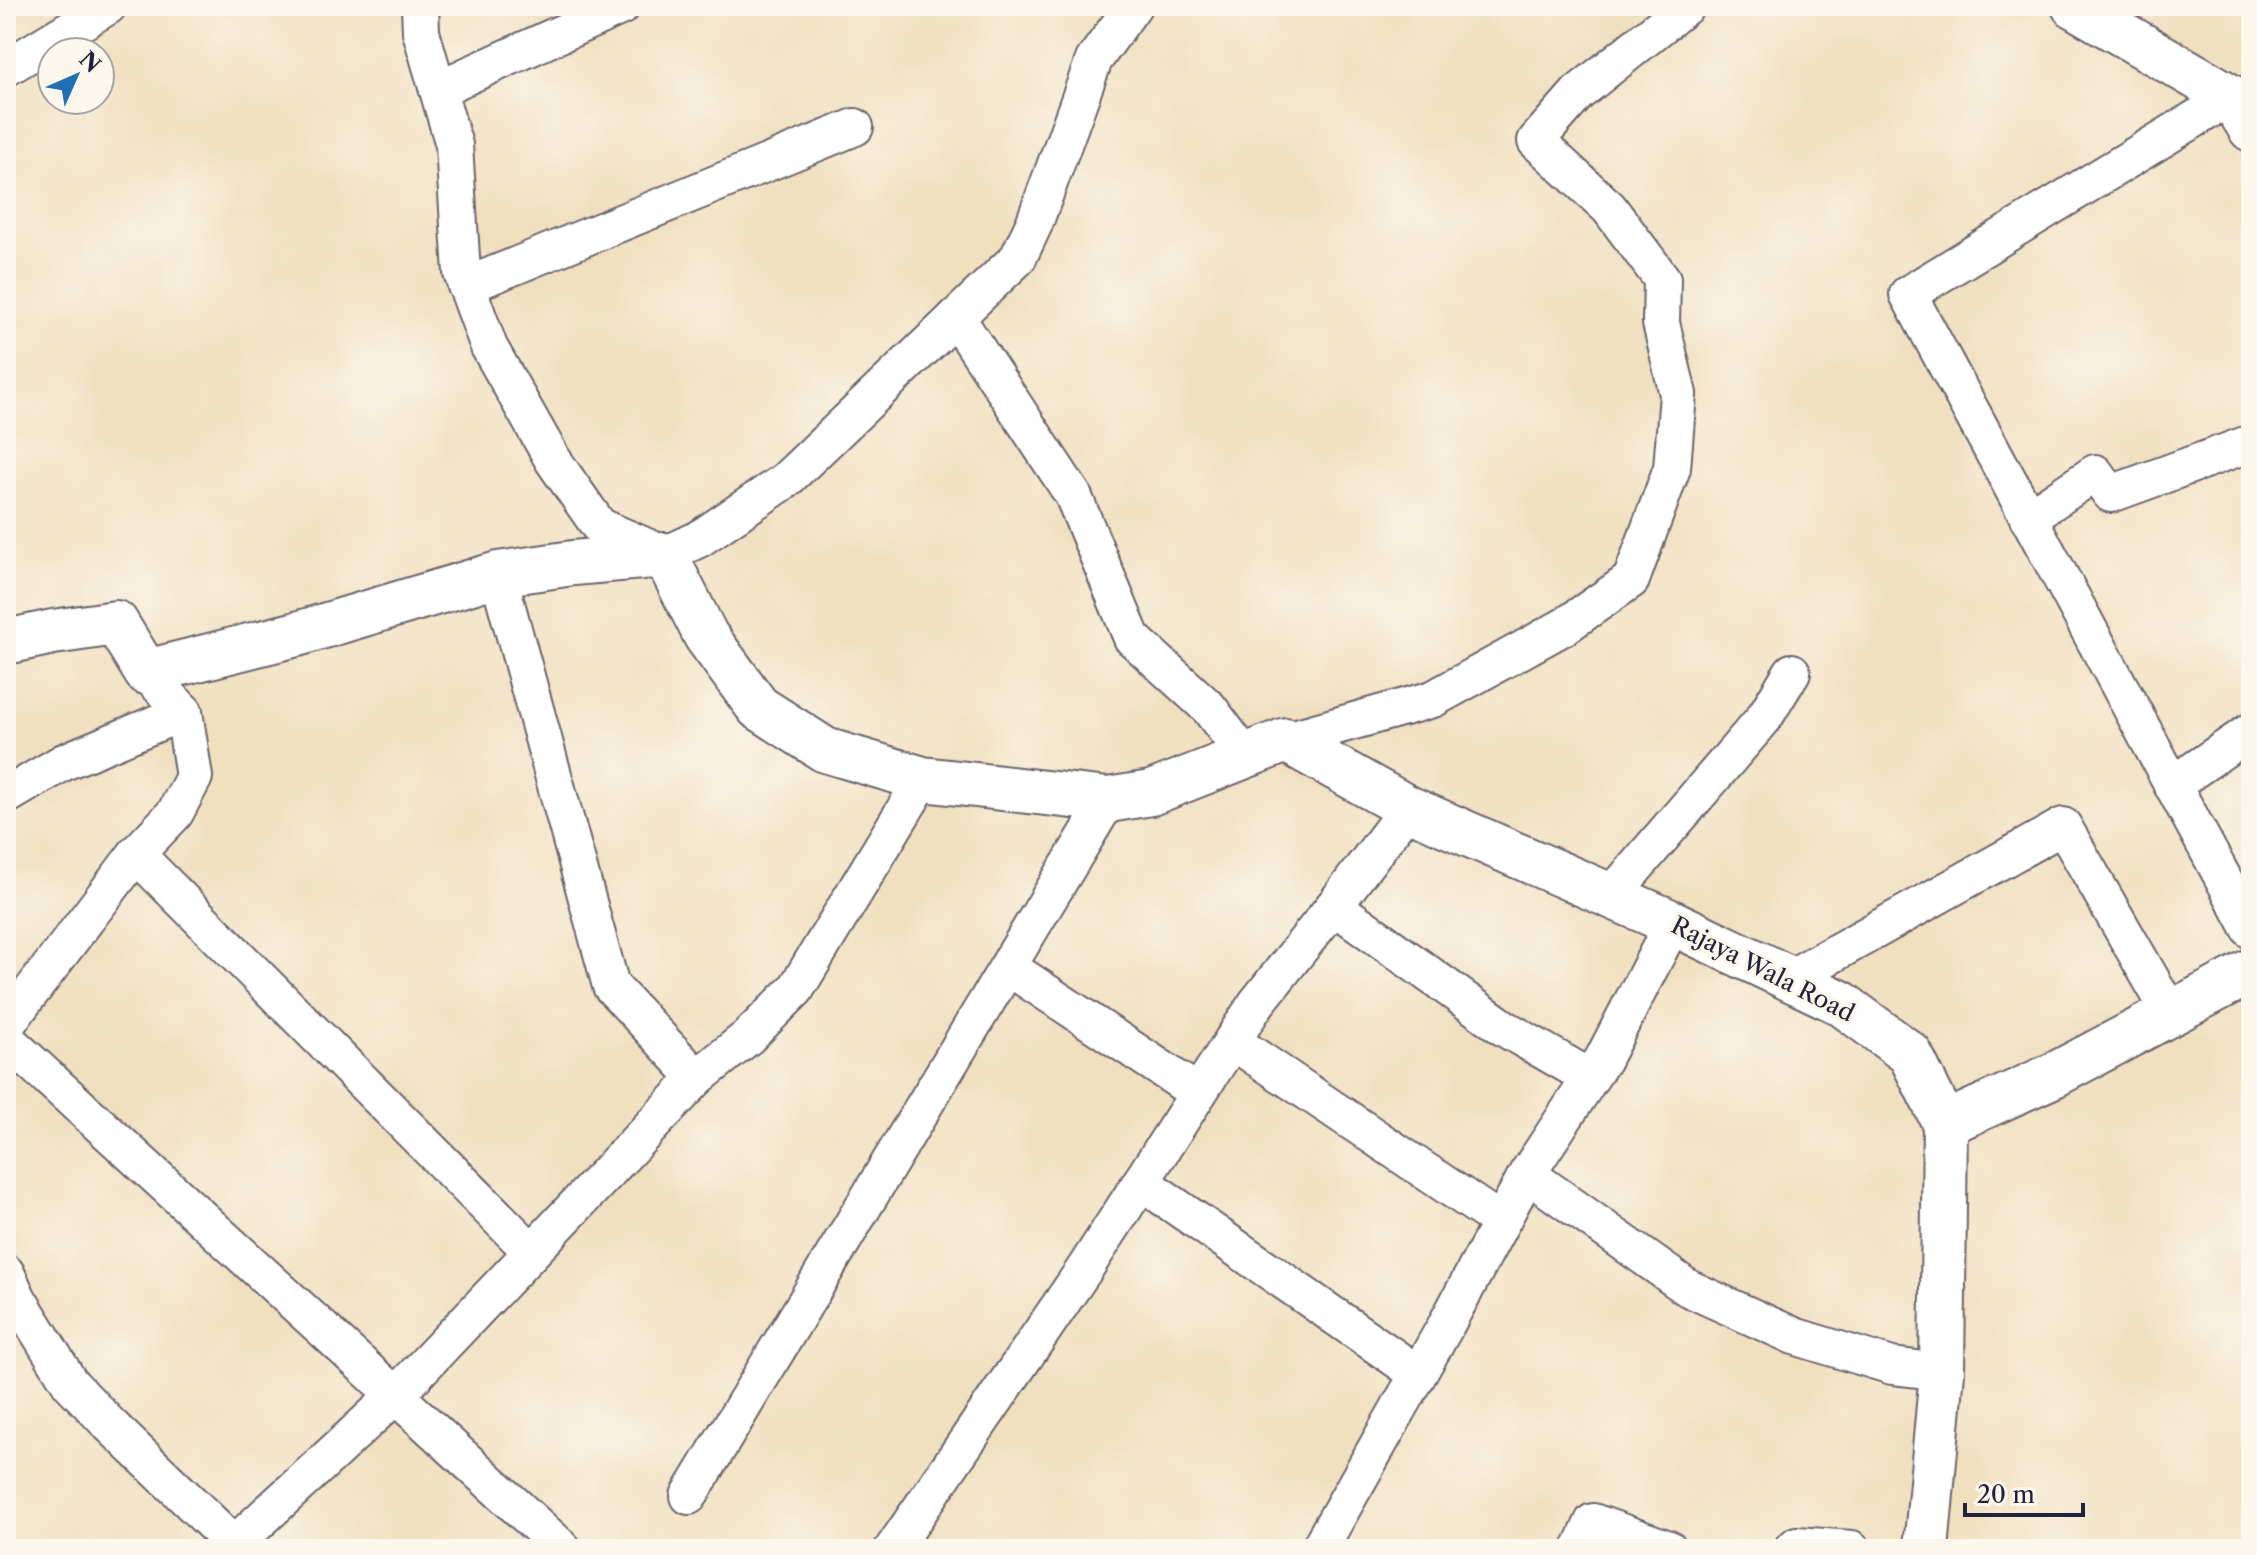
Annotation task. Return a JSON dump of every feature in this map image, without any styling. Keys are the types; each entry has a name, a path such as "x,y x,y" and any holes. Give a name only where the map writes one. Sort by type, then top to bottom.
{"street":[{"path":"6,68 108,6"},
{"path":"420,6 421,32 454,145 462,273 466,286 489,347 553,460 599,526 665,555 706,636 758,707 825,750 923,779 1108,800 1151,793 1286,740 1433,699 1565,626 1631,580 1672,468 1678,394 1661,323 1662,279 1609,208 1536,141 1578,93 1686,6"},
{"path":"438,89 622,6"},
{"path":"146,672 297,634 498,574 573,563 665,555 699,539 786,480 1018,258 1034,224 1094,60 1133,6"},
{"path":"2074,6 2241,113 1908,294 2251,930"},
{"path":"466,286 855,127"},
{"path":"956,317 1073,495 1132,638 1209,708 1245,756"},
{"path":"2028,518 2095,473 2111,494 2251,443"},
{"path":"498,574 611,986 697,1078"},
{"path":"6,642 116,623 146,672 184,712 194,777 175,813 136,854 6,1025"},
{"path":"1610,897 1764,718 1792,672"},
{"path":"6,796 64,762 184,712"},
{"path":"2172,785 2251,731"},
{"name":"Rajaya Wala Road","path":"1286,740 1408,808 1673,923 1841,1003 1910,1054 1945,1124 1942,1372 1926,1549"},
{"path":"6,1273 18,1299 70,1383 234,1547 396,1395 697,1078 748,1037 796,989 923,779"},
{"path":"689,1496 1108,800"},
{"path":"893,1549 1084,1270 1256,1004 1408,808"},
{"path":"1790,978 2063,826 2171,1014"},
{"path":"136,854 531,1251"},
{"path":"1334,906 1504,1028 1589,1077"},
{"path":"1319,1549 1527,1174 1603,1059 1673,923"},
{"path":"1008,967 1198,1093"},
{"path":"1945,1124 2054,1075 2251,971"},
{"path":"6,1039 563,1549"},
{"path":"1232,1041 1501,1222"},
{"path":"1527,1174 1688,1288 1794,1336 1892,1366 1942,1372"},
{"path":"1141,1182 1418,1374"},
{"path":"1581,1549 1593,1522 1669,1549"},
{"path":"1792,1549 1797,1545 1852,1549"}]}
